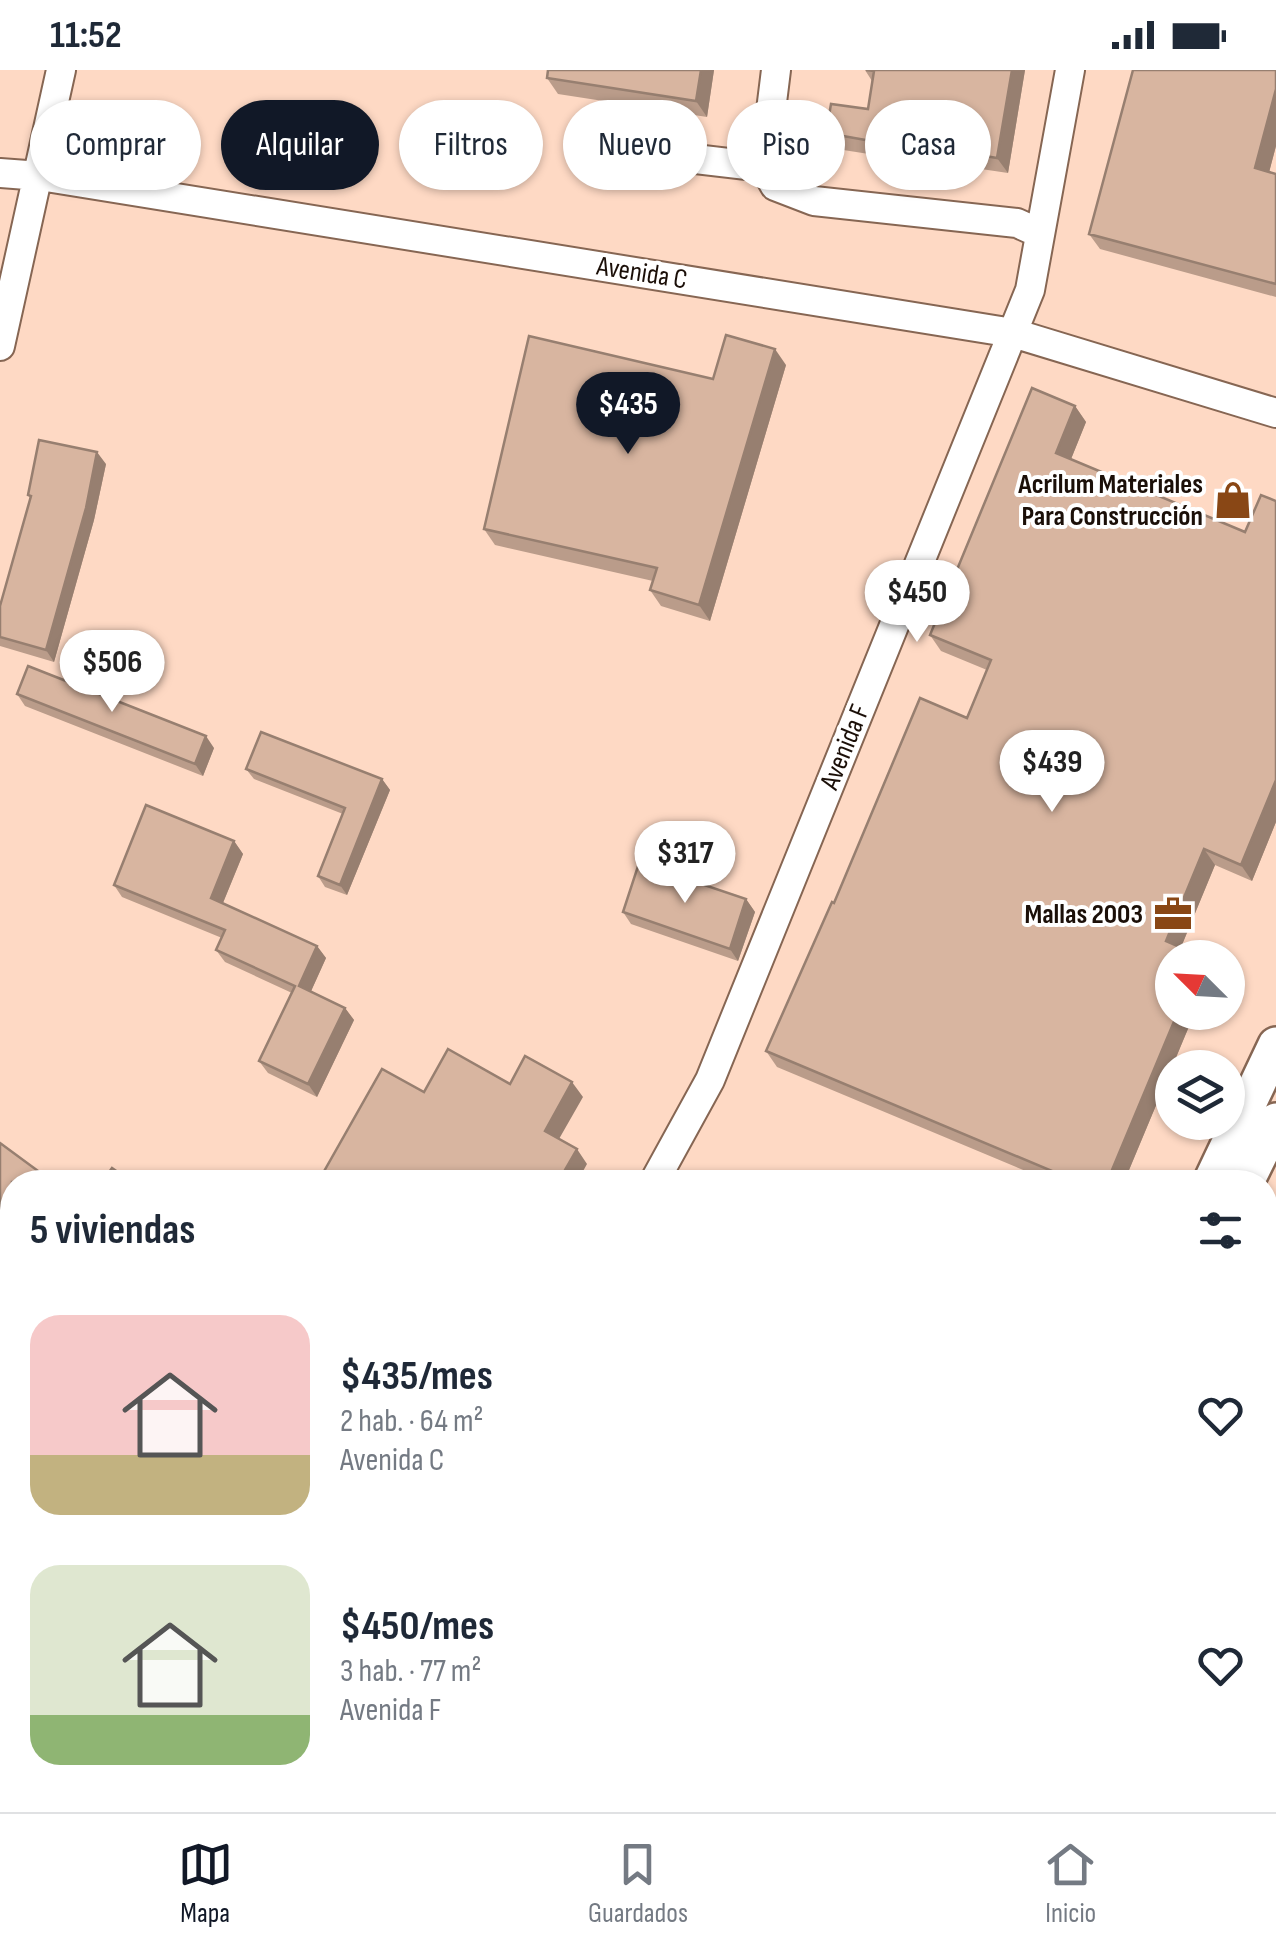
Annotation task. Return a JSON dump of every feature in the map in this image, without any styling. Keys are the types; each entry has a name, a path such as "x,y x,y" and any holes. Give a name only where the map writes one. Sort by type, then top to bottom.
{"main road":[{"path":"1217,1170 1276,1045"},
{"path":"1252,1170 1276,1121"}],"street":[{"path":"56,100 62,70"},
{"path":"772,100 776,70"},
{"name":"Avenida F","path":"661,1170 710,1080 1030,290 1070,70"},
{"name":"Avenida C","path":"0,174 30,176"},
{"path":"0,346 37,190"},
{"name":"Avenida C","path":"127,190 1013,333 1276,413"},
{"path":"785,190 814,201 1016,223 1039,233"}],"building":[{"path":"548,70 701,70 696,100 547,78"},
{"path":"866,70 1012,70 997,158 991,157 991,100 869,100 874,71"},
{"path":"1133,70 1276,70 1276,89 1255,168 1276,174 1276,284 1089,234"},
{"path":"845,106 865,109 865,140 845,136"},
{"path":"726,335 775,349 699,605 650,590 657,568 484,529 529,336 713,379"},
{"path":"1032,388 1075,406 1056,453 1245,532 1261,495 1276,501 1276,780 1241,865 1204,849 1166,940 1155,940 1155,1030 1170,1030 1162,1050 1155,1050 1155,1067 1112,1170 1049,1170 766,1051 834,903 920,698 967,718 991,660 930,635"},
{"path":"39,440 97,452 86,508 46,650 0,637 0,606 31,496 28,495"},
{"path":"28,666 206,736 195,764 17,694"},
{"path":"261,732 382,779 340,885 318,876 345,808 246,769"},
{"path":"146,805 234,841 211,898 317,946 299,986 345,1008 308,1084 259,1061 295,986 216,950 225,930 114,885"},
{"path":"639,863 746,899 730,949 623,912"},
{"path":"448,1049 510,1084 525,1056 572,1082 545,1131 577,1149 565,1170 325,1170 382,1069 424,1092"},
{"path":"0,1143 37,1170 0,1170"}],"place":[{"name":"Acrilum Materiales Para Construcción","path":"1233,500"},
{"name":"Mallas 2003","path":"1173,914"}]}
